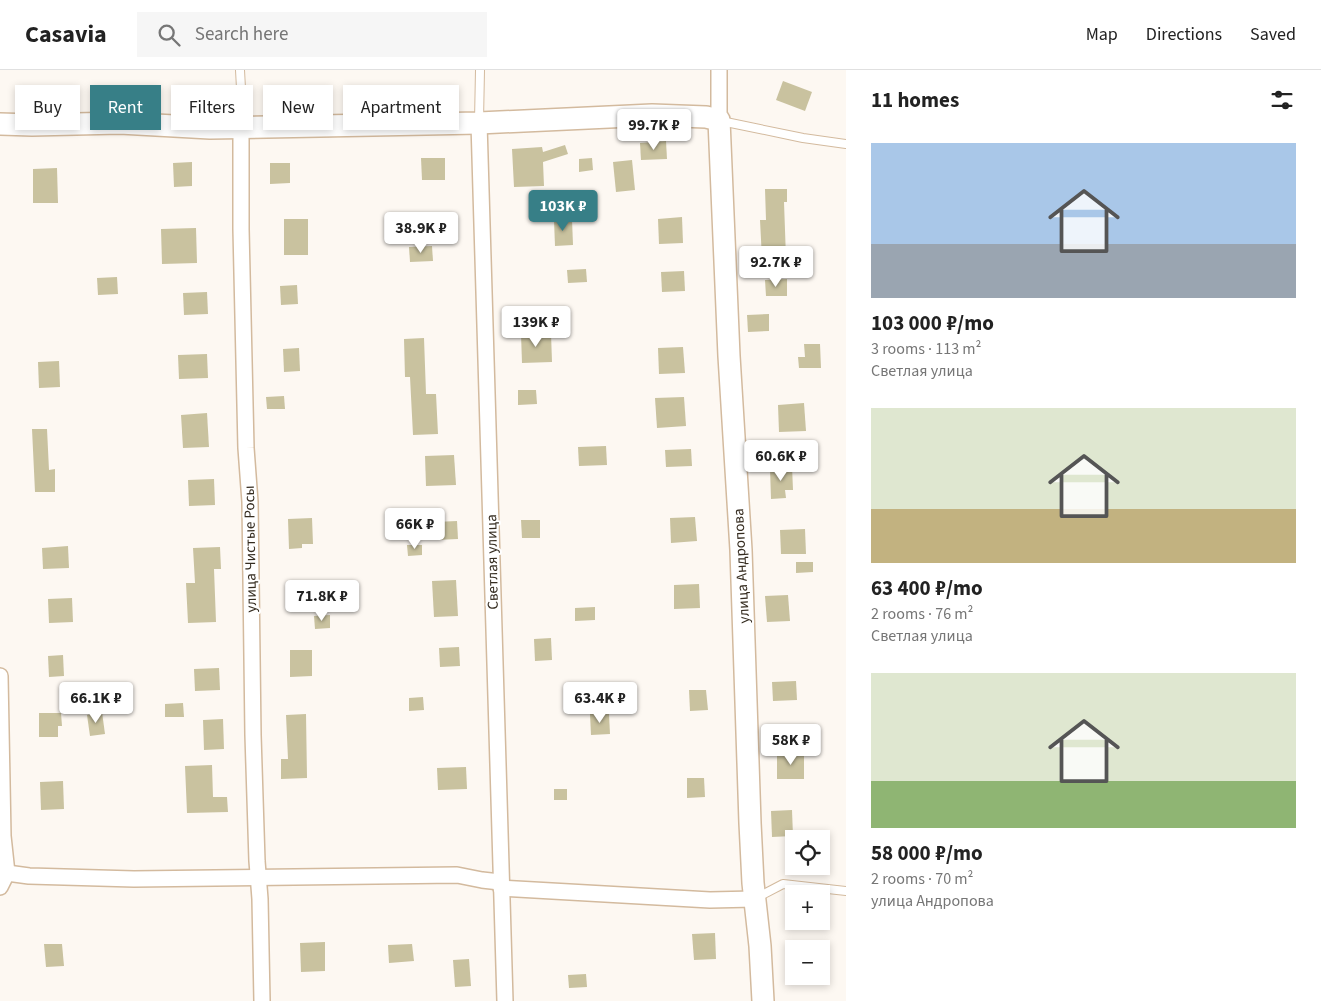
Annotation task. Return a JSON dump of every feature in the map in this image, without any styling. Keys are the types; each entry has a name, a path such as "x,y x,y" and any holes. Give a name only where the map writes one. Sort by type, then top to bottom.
{"street":[{"name":"улица Андропова","path":"719,70 719,120 729,356 741,550 750,823 763,1001"},
{"path":"253,127 479,123 652,115 706,117 719,120"},
{"path":"0,124 120,123 171,126"},
{"name":"Светлая улица","path":"479,123 505,1001"},
{"name":"улица Чистые Росы","path":"242,130 241,228 246,448 251,542 253,735 262,1001"},
{"path":"0,676 3,836 7,873 0,887"},
{"path":"7,873 29,876 134,879 457,875 501,885 700,899 754,898"}],"lane":[{"path":"240,70 241,85"},
{"path":"479,123 480,70"},
{"path":"719,120 803,138 846,144"},
{"path":"754,898 783,884 846,891"}],"building":[{"path":"783,81 812,92 805,111 776,100"},
{"path":"666,141 667,159 641,160 640,143"},
{"path":"565,145 568,154 543,162 544,186 514,187 512,149 542,147 543,152"},
{"path":"421,158 445,158 445,180 422,180"},
{"path":"592,158 593,170 579,172 579,159"},
{"path":"632,160 635,190 616,192 613,162"},
{"path":"192,162 192,186 174,187 173,163"},
{"path":"270,163 290,163 290,183 270,184"},
{"path":"57,168 58,203 33,203 33,169"},
{"path":"765,189 787,189 787,202 784,202 786,258 762,259 760,220 766,220"},
{"path":"447,212 448,233 422,235 422,213"},
{"path":"682,217 683,243 659,244 658,219"},
{"path":"284,219 308,219 308,255 284,255"},
{"path":"572,219 573,245 555,246 554,220"},
{"path":"196,228 197,263 162,264 161,229"},
{"path":"432,246 433,261 410,262 409,247"},
{"path":"586,269 587,282 568,283 567,270"},
{"path":"684,271 685,291 662,292 661,272"},
{"path":"117,277 118,294 98,295 97,278"},
{"path":"787,279 787,296 766,296 765,280"},
{"path":"297,285 298,304 281,305 280,286"},
{"path":"207,292 208,314 184,315 183,293"},
{"path":"769,314 769,331 748,332 747,315"},
{"path":"551,333 552,362 522,363 521,334"},
{"path":"424,338 426,394 436,394 438,434 413,435 410,377 405,377 404,339"},
{"path":"804,344 820,344 821,368 799,368 798,357 805,357"},
{"path":"683,347 685,373 659,374 658,348"},
{"path":"299,348 300,371 284,372 283,349"},
{"path":"207,354 208,378 179,379 178,355"},
{"path":"59,361 60,387 39,388 38,362"},
{"path":"518,390 536,390 537,404 518,405"},
{"path":"284,396 285,409 267,409 266,397"},
{"path":"684,397 686,426 657,428 655,398"},
{"path":"804,403 806,431 779,432 778,405"},
{"path":"207,413 209,447 183,448 181,415"},
{"path":"32,429 47,429 49,470 55,469 55,492 35,492"},
{"path":"606,446 607,465 579,466 578,447"},
{"path":"691,449 692,466 666,467 665,450"},
{"path":"454,455 456,485 426,486 425,456"},
{"path":"792,466 793,490 785,490 786,498 771,499 770,468"},
{"path":"214,479 215,505 189,506 188,480"},
{"path":"695,517 697,541 671,543 670,518"},
{"path":"312,518 313,544 302,544 302,548 289,549 288,519"},
{"path":"521,520 540,520 540,538 522,538"},
{"path":"457,521 458,539 435,540 435,522"},
{"path":"805,529 806,554 781,554 780,530"},
{"path":"407,545 422,545 422,555 408,556"},
{"path":"68,546 69,568 43,569 42,548"},
{"path":"220,547 221,569 214,569 216,622 188,623 186,583 195,583 193,548"},
{"path":"796,562 813,562 813,572 796,573"},
{"path":"456,580 458,616 434,617 432,581"},
{"path":"699,584 700,608 674,609 674,585"},
{"path":"788,595 790,621 767,622 765,596"},
{"path":"72,598 73,622 49,623 48,599"},
{"path":"595,607 595,620 575,621 575,608"},
{"path":"330,615 330,628 315,629 314,616"},
{"path":"551,638 552,660 535,661 534,639"},
{"path":"459,647 460,666 440,667 439,648"},
{"path":"290,650 312,650 312,676 290,677"},
{"path":"63,655 64,676 49,677 48,656"},
{"path":"219,668 220,690 195,691 194,669"},
{"path":"796,681 797,700 773,701 772,682"},
{"path":"689,690 706,690 708,710 690,711"},
{"path":"423,697 424,710 409,711 409,698"},
{"path":"183,703 184,717 165,717 165,704"},
{"path":"102,712 105,734 90,736 87,715"},
{"path":"39,713 61,713 62,726 58,726 58,737 39,737"},
{"path":"306,714 307,778 281,779 281,759 288,759 286,715"},
{"path":"590,714 609,714 610,734 591,735"},
{"path":"223,719 224,749 204,750 203,720"},
{"path":"804,752 804,779 777,779 777,753"},
{"path":"212,765 213,797 227,797 228,812 187,813 185,766"},
{"path":"466,767 467,789 438,790 437,768"},
{"path":"687,778 704,778 705,797 687,798"},
{"path":"63,781 64,809 41,810 40,782"},
{"path":"554,789 567,789 567,800 554,800"},
{"path":"792,810 793,830 785,830 785,836 772,837 771,811"},
{"path":"715,933 716,959 694,960 692,934"},
{"path":"325,942 325,971 301,972 300,943"},
{"path":"44,944 62,944 64,966 46,967"},
{"path":"412,944 414,961 389,963 388,945"},
{"path":"469,959 471,986 455,987 453,960"},
{"path":"586,974 587,987 569,988 568,975"}]}
